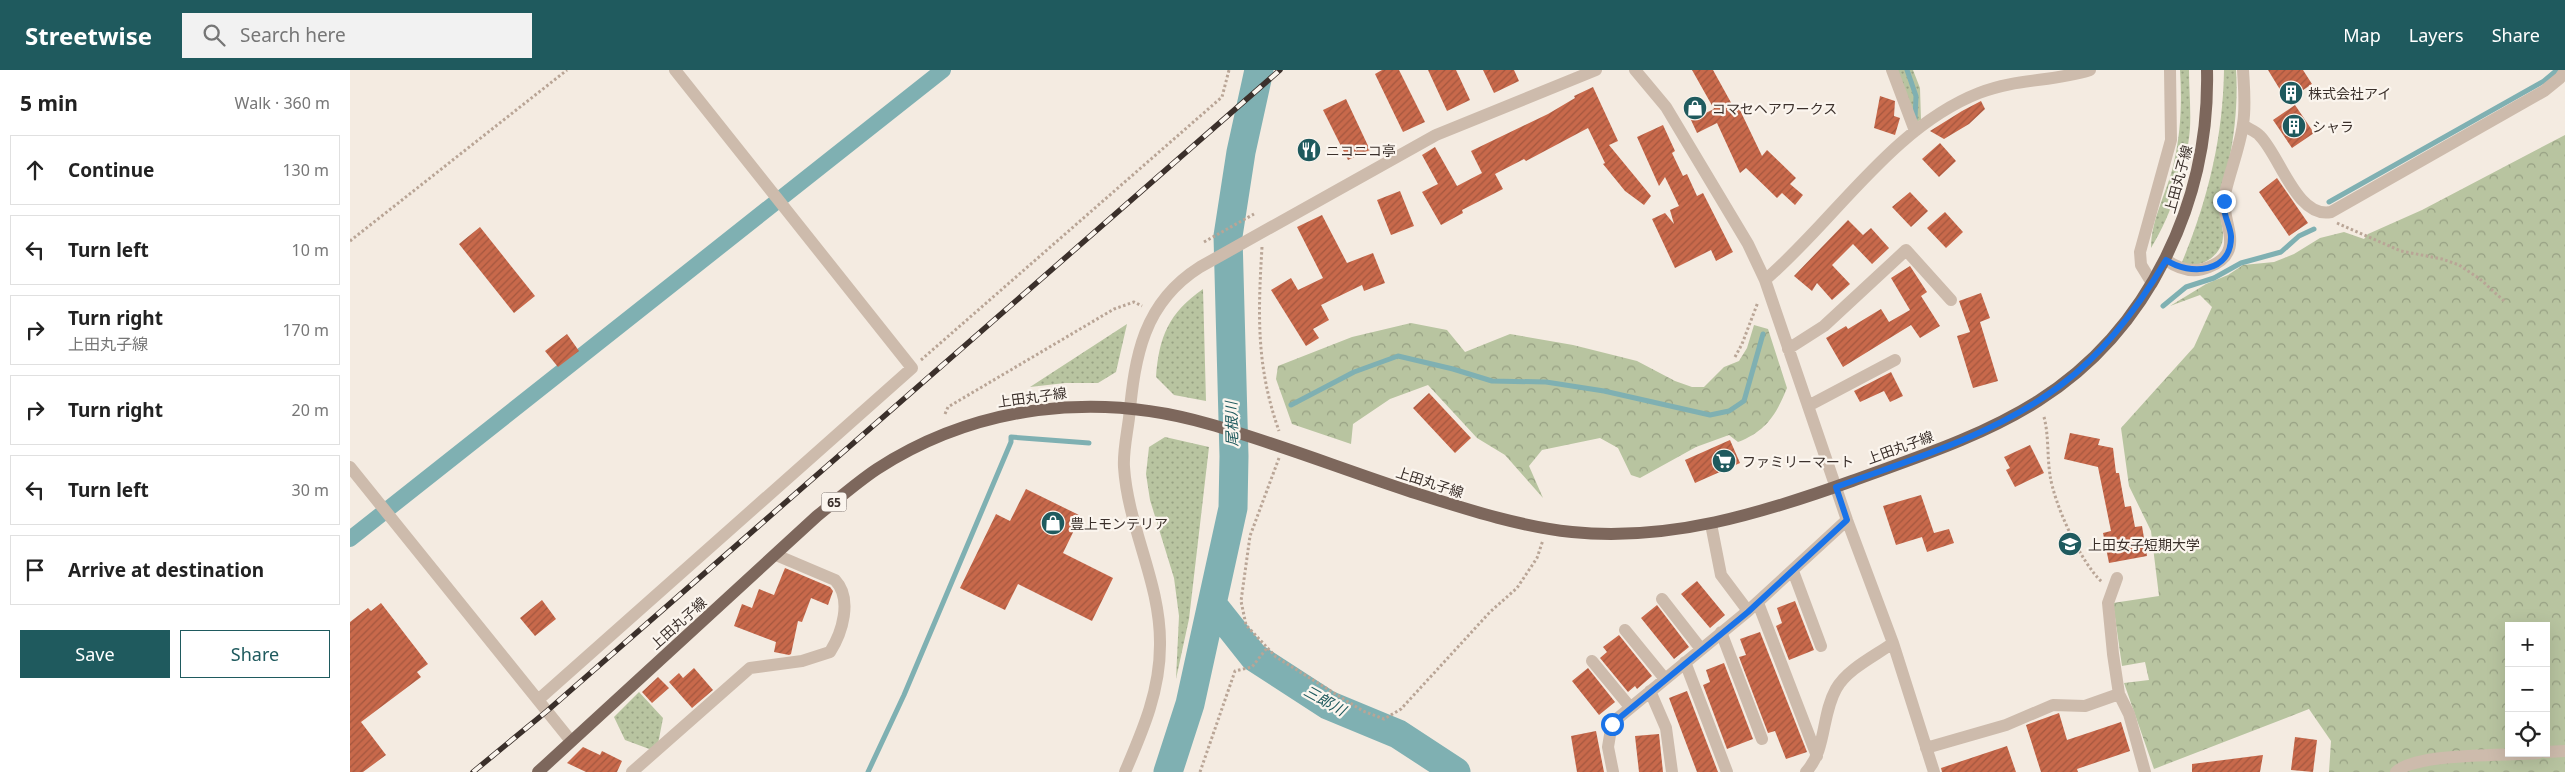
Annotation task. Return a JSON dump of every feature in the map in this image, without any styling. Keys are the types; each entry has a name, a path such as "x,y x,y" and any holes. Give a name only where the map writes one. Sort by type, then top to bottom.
{"main road":[{"name":"上田丸子線","path":"538,772 817,516 876,470 955,429 1001,415 1043,408 1084,406 1130,409 1209,424 1485,515 1574,532 1642,533 1710,524 1836,487 1963,439 2039,400 2062,384 2093,356 2118,329 2152,283 2166,260 2183,220 2197,173 2205,126 2206,70"}],"street":[{"path":"538,700 912,368 675,70"},
{"path":"1125,772 1150,711 1156,687 1160,644 1154,588 1134,516 1124,467 1130,409 1139,353 1154,311 1178,282 1204,265 1436,135 1596,70"},
{"path":"1635,70 1666,107 1686,138 1748,244 1766,285 1847,520 1893,643 1934,772"},
{"path":"1892,70 1915,131"},
{"path":"1766,285 1884,158 1915,131 1976,94 1992,88 2008,83 2090,70"},
{"path":"2152,283 2141,265 2140,252 2171,140 2170,70"},
{"path":"2166,260 2182,269 2204,270 2220,261 2228,251 2231,237 2224,212 2224,196 2243,125 2243,70"},
{"path":"2243,125 2260,135 2294,189 2310,209 2325,214 2544,90 2560,78 2565,71"},
{"path":"1788,349 1824,326 1906,250 1951,300"},
{"path":"1808,406 1895,360"},
{"path":"350,467 571,741"},
{"path":"1613,772 1608,747 1612,724 1630,707 1753,607 1847,520"},
{"path":"1710,524 1720,574 1753,607 1818,756"},
{"path":"632,772 750,668 822,657 833,647 842,627 844,607 842,587 835,580 776,554"},
{"path":"1794,571 1822,646"},
{"path":"2115,584 2108,603 2119,694 2129,714 2145,772"},
{"path":"1662,600 1701,649"},
{"path":"1625,630 1665,679"},
{"path":"1721,632 1762,740"},
{"path":"1806,772 1818,756 1836,690 1855,670 1893,643"},
{"path":"1592,661 1630,707"},
{"path":"1685,662 1727,772"},
{"path":"1650,691 1666,728 1672,772"},
{"path":"1926,748 2006,725 2053,705 2085,706 2119,694"},
{"path":"2550,752 2565,751"},
{"path":"2396,772 2413,764 2458,757 2505,755"}],"path":[{"path":"350,240 567,70"},
{"path":"912,368 1222,97 1229,70"},
{"path":"1204,242 1254,214"},
{"path":"2325,214 2329,219 2401,252 2442,259 2459,265 2480,279 2504,301"},
{"path":"1259,234 1262,373 1283,448 1250,536 1241,601 1246,625 1267,648 1276,657 1363,711 1384,719 1401,709 1490,612 1516,588 1537,558 1546,527"},
{"path":"1735,356 1742,344 1766,285"},
{"path":"945,414 948,406 1114,310 1134,302 1142,306"},
{"path":"2044,417 2050,476 2054,491 2076,545 2093,574 2115,584"},
{"path":"1200,772 1235,671 1252,667 1267,648"}],"green space":[{"path":"1896,70 1913,70 1920,88 1921,120 1916,122"},
{"path":"2180,70 2189,70 2190,128 2186,158 2172,205 2151,248 2154,226 2171,173 2178,139 2181,93"},
{"path":"2224,70 2236,70 2237,93 2231,150 2219,198 2223,238 2216,254 2206,262 2194,265 2188,264 2182,262 2206,192 2217,144 2221,120"},
{"path":"2565,135 2565,772 2329,772 2331,741 2309,709 2154,769 2124,683 2149,680 2145,662 2122,666 2113,603 2159,596 2151,531 2129,486 2121,428 2194,347 2212,307 2200,295 2170,306 2206,284 2228,275 2243,265 2274,262 2294,254 2320,238 2344,232 2364,239 2368,234 2422,210"},
{"path":"1203,289 1206,401 1174,395 1156,377 1160,349 1168,327 1182,307"},
{"path":"1411,323 1447,330 1465,352 1510,334 1573,345 1637,361 1675,381 1692,387 1704,387 1724,367 1739,361 1747,348 1754,325 1768,329 1787,388 1779,406 1769,421 1748,438 1738,442 1729,435 1696,447 1640,478 1631,475 1618,448 1600,438 1542,450 1529,466 1543,498 1505,455 1477,438 1428,385 1390,399 1353,424 1351,444 1292,424 1276,379 1278,366 1352,337"},
{"path":"1127,324 1116,372 1098,383 1065,383 1030,387"},
{"path":"1165,437 1209,447 1189,619 1176,679 1179,616 1174,578 1150,500 1146,474 1149,447"},
{"path":"639,692 663,718 658,744 652,750 625,740 614,717"}],"building":[{"path":"1382,70 1399,70 1425,122 1403,132 1375,74"},
{"path":"1428,70 1456,70 1470,100 1447,111"},
{"path":"1483,70 1514,70 1519,81 1494,93"},
{"path":"1692,70 1713,70 1734,108 1738,106 1762,156 1767,150 1796,178 1790,184 1803,195 1795,205 1782,193 1777,198 1746,168 1740,173 1717,123 1697,133 1691,120 1714,109"},
{"name":"株式会社アイ","path":"2268,70 2303,70 2312,84 2287,101"},
{"path":"1593,87 1618,141 1609,145 1651,196 1644,205 1625,191 1603,164 1605,163 1588,128 1526,161 1524,159 1495,174 1503,189 1462,210 1463,213 1441,225 1422,192 1438,184 1422,155 1435,147 1457,186 1482,173 1471,151 1548,114 1575,98 1574,96"},
{"path":"1880,96 1895,101 1894,116 1900,118 1895,135 1874,128"},
{"path":"1346,99 1370,150 1348,160 1323,110"},
{"path":"1981,101 1985,109 1969,124 1944,139 1930,131 1962,111"},
{"name":"シャラ","path":"2295,105 2314,133 2292,148 2273,120"},
{"path":"1663,125 1675,151 1672,153 1683,176 1687,174 1697,196 1703,193 1733,252 1716,261 1711,250 1675,268 1652,219 1665,213 1674,224 1670,210 1679,206 1665,177 1659,186 1637,137"},
{"path":"1940,143 1956,161 1939,177 1922,159"},
{"path":"2277,178 2308,223 2289,236 2259,192"},
{"path":"1400,191 1414,226 1391,235 1377,200"},
{"path":"1910,192 1928,211 1911,227 1892,207"},
{"path":"1945,212 1963,232 1946,248 1927,228"},
{"path":"1322,215 1347,263 1373,253 1385,283 1364,291 1362,285 1321,305 1329,320 1313,329 1319,338 1306,346 1271,290 1291,278 1298,290 1323,278 1297,227"},
{"path":"1848,220 1863,235 1871,228 1889,248 1872,264 1853,244 1832,265 1850,284 1832,300 1817,283 1812,291 1794,276"},
{"path":"480,227 535,296 514,313 459,244"},
{"path":"1910,266 1927,292 1921,296 1940,326 1920,338 1911,325 1843,367 1826,338 1846,326 1848,329 1881,309 1889,322 1910,310 1891,278"},
{"path":"1981,293 1990,318 1980,322 1998,381 1973,388 1957,336 1970,332 1959,301"},
{"path":"567,334 579,351 558,367 545,351"},
{"path":"1891,372 1903,396 1890,402 1884,391 1860,402 1854,391"},
{"path":"1429,393 1471,438 1455,453 1413,408"},
{"path":"2070,433 2100,439 2098,445 2113,448 2116,473 2119,473 2125,507 2131,506 2135,527 2142,526 2147,556 2109,563 2103,533 2111,531 2098,467 2064,459"},
{"path":"1730,440 1740,463 1695,483 1685,460"},
{"path":"2030,445 2044,473 2015,487 2006,470 2010,468 2004,457"},
{"path":"1026,489 1081,516 1063,553 1113,578 1092,621 1018,584 1005,610 960,588 996,514 1010,521"},
{"path":"1921,495 1934,533 1949,529 1954,543 1927,552 1922,537 1896,545 1883,506"},
{"path":"785,568 830,587 833,591 828,605 811,598 802,622 798,621 791,654 789,655 774,652 776,642 734,626 742,604 752,608 759,589 774,595"},
{"path":"1697,581 1725,615 1710,628 1681,594"},
{"path":"542,600 556,619 535,636 520,618"},
{"path":"1795,601 1814,650 1789,660 1776,626 1782,623 1777,608"},
{"path":"381,603 428,664 417,672 421,677 361,722 386,755 363,772 350,772 350,622 368,608 371,611"},
{"path":"1657,605 1689,647 1674,659 1641,618"},
{"path":"1760,632 1807,752 1786,759 1775,731 1768,733 1739,657 1746,655 1740,639"},
{"path":"1619,635 1652,676 1637,689 1635,686 1628,692 1600,658 1607,652 1603,647"},
{"path":"1724,663 1753,739 1727,749 1703,685 1710,682 1706,670"},
{"path":"694,668 713,690 692,708 669,682 679,673 683,678"},
{"path":"1588,668 1615,702 1599,715 1572,681"},
{"path":"658,677 669,688 652,703 642,692"},
{"path":"1687,691 1718,772 1697,772 1669,698"},
{"path":"2059,713 2067,740 2121,722 2130,751 2077,769 2078,772 2041,772 2026,725"},
{"path":"1596,731 1604,772 1577,772 1571,736"},
{"path":"1659,734 1663,772 1639,772 1635,736"},
{"path":"2295,737 2317,740 2313,772 2291,770"},
{"path":"2007,746 2016,772 1942,772 1941,768"},
{"path":"583,747 600,755 602,751 622,761 617,772 586,772 567,763"},
{"path":"2263,755 2260,772 2192,772 2192,764"}],"waterway":[{"path":"350,539 943,70"},
{"name":"尾根川","path":"1168,772 1190,704 1233,508 1234,456 1228,236 1241,152 1259,70"},
{"path":"1907,70 1916,96 1915,119"},
{"path":"2329,202 2544,81 2557,70"},
{"path":"2163,306 2186,287 2214,278 2241,263 2281,252 2299,236 2314,229"},
{"path":"1291,405 1354,372 1398,356 1453,369 1492,381 1546,382 1604,391 1710,415 1729,411 1744,401 1763,334"},
{"path":"868,772 904,695 1011,442 1011,437 1089,443"},
{"name":"三郎川","path":"1212,604 1254,657 1328,705 1398,734 1456,772"}],"railway":[{"path":"473,772 547,711 1280,70"}],"place":[{"name":"株式会社アイ","path":"2291,93"},
{"name":"コマセヘアワークス","path":"1695,108"},
{"name":"シャラ","path":"2294,126"},
{"name":"ニコニコ亭","path":"1309,150"},
{"name":"ファミリーマート","path":"1724,461"},
{"name":"豊上モンテリア","path":"1053,523"},
{"name":"上田女子短期大学","path":"2070,544"}],"route":[{"path":"1612,724 1621,714 1748,612 1794,571 1834,530 1847,520 1836,487 1940,448 2026,409 2078,372 2131,313 2166,260 2176,267 2194,271 2204,270 2220,261 2228,251 2231,237 2224,212 2224,201"}]}
